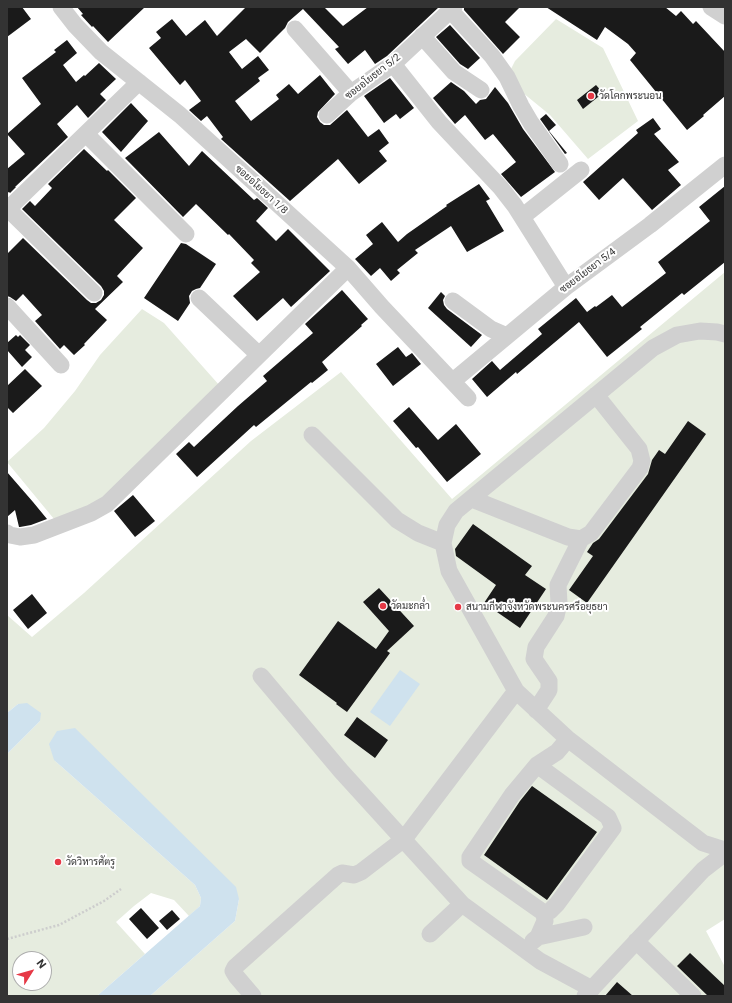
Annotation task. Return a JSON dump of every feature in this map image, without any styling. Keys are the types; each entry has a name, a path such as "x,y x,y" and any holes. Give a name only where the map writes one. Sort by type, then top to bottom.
{"street":[{"name":"ซอยอโยธยา 1/8","path":"61,7 75,25 101,52 140,82 180,116 348,268 382,307 468,398"},
{"path":"710,7 725,16"},
{"path":"452,9 492,56 507,77 531,123 560,164"},
{"name":"ซอยอโยธยา 5/2","path":"326,115 351,93 392,64 452,9"},
{"path":"295,29 351,93"},
{"path":"422,36 454,72 481,90"},
{"path":"392,64 439,122 501,188 522,217 566,287"},
{"path":"94,294 8,210 140,82"},
{"path":"86,134 186,234"},
{"name":"ซอยอโยธยา 5/4","path":"453,381 566,287 650,225 725,165"},
{"path":"522,217 581,170"},
{"path":"7,533 20,537 34,535 91,513 107,504 348,268"},
{"path":"199,298 259,355"},
{"path":"453,301 491,329 507,336"},
{"path":"7,306 61,365"},
{"path":"725,334 717,332 700,332 677,335 653,348 456,511 447,525 443,543 449,571 516,691 568,739 703,843 725,850"},
{"path":"536,710 549,690 549,681 534,659 536,648 556,616 559,603 558,585 581,539 591,533 640,468 642,461 639,449 596,395"},
{"path":"312,435 397,520 418,533 443,543"},
{"path":"472,498 568,537 581,539"},
{"path":"261,676 341,771 462,904 525,951 589,992 703,870 725,853"},
{"path":"253,996 236,976 234,971 235,966 338,875 342,873 354,875 361,872 404,840 516,691"},
{"path":"525,951 538,937 545,921 544,913 470,861 470,857 512,795 537,765 557,752 568,739"},
{"path":"537,765 608,816 613,828 557,904 550,911 544,913"},
{"path":"430,934 462,904"},
{"path":"538,937 584,927"},
{"path":"636,941 693,996"}],"path":[{"path":"7,939 59,925 104,902 121,889"}],"shaded area":[{"path":"556,19 603,48 638,121 588,159 550,115 506,79 515,61"},
{"name":"สนามกีฬาจังหวัดพระนครศรีอยุธยา","path":"725,272 725,919 706,931 725,967 725,996 150,996 235,921 239,899 54,760 195,885 201,898 200,906 189,916 174,900 151,893 134,906 116,922 145,954 97,996 7,996 7,754 40,721 18,704 7,713 7,615 32,637 84,593 251,441 341,372 452,499"},
{"path":"142,309 164,323 220,386 102,499 80,511 54,519 7,462 44,428 75,391 100,355"}],"water":[{"path":"400,670 420,684 390,726 370,712"},
{"path":"27,703 41,713 40,721 7,754 7,713 18,704"},
{"path":"75,728 236,887 239,899 235,921 150,996 97,996 200,906 201,898 195,885 54,760 49,744 57,731"}],"building":[{"path":"7,7 22,7 31,19 7,37"},
{"path":"77,7 145,7 108,42 81,15 83,14"},
{"path":"246,7 324,7 343,26 368,7 439,7 387,56 375,64 365,50 348,64 335,49 339,47 303,9 288,22 285,28 260,53 246,39 229,52 242,69 258,56 269,70 258,78 260,81 235,101 251,121 279,99 276,95 289,84 298,94 320,75 335,94 318,112 317,117 320,122 324,125 330,125 347,110 368,137 379,129 389,143 379,151 387,161 359,184 338,159 290,201 221,139 223,137 207,116 201,121 189,110 201,101 185,80 180,85 149,48 161,38 156,32 172,19 186,36 205,20 217,36"},
{"path":"464,7 520,7 505,22 520,37 503,54 464,10"},
{"path":"546,7 665,7 676,16 681,11 693,24 696,21 725,52 725,96 687,130 630,60 636,53 628,44 605,27 597,40"},
{"path":"450,25 480,58 468,69 460,64 436,37"},
{"path":"67,40 77,53 63,65 76,82 99,63 116,79 100,94 106,100 88,118 77,105 57,124 68,137 10,193 7,193 7,169 25,154 7,134 41,104 22,78 56,52 54,50"},
{"path":"390,78 414,108 400,119 396,114 384,123 364,96"},
{"path":"451,82 464,91 476,104 480,100 486,99 495,87 508,103 523,129 555,172 521,197 501,174 516,162 493,134 485,140 465,115 455,124 433,98"},
{"path":"596,85 603,93 583,109 577,100"},
{"path":"131,103 148,121 121,152 102,132"},
{"path":"546,114 556,125 549,131 567,153 565,154 540,119"},
{"path":"653,118 661,129 654,134 679,162 668,170 681,185 652,210 623,178 599,200 583,182 638,133 636,130"},
{"path":"159,132 189,166 202,151 254,200 257,198 268,208 256,221 276,241 288,229 330,271 291,307 283,298 257,321 233,296 260,272 251,263 254,260 229,234 228,235 196,204 183,217 125,158"},
{"path":"84,149 136,198 114,220 143,248 117,276 123,282 95,309 107,320 74,355 64,345 60,349 35,321 42,315 23,294 16,301 7,296 7,254 23,238 87,300 91,303 96,303 101,300 104,295 104,291 101,286 22,209 30,201 35,206 52,188 48,184"},
{"path":"479,184 490,199 486,201 504,231 467,252 451,226 415,250 418,253 397,270 400,273 391,281 380,268 371,276 355,259 373,244 366,235 382,222 398,242 447,206 446,205"},
{"path":"725,186 725,262 684,295 682,293 640,327 642,329 607,357 579,322 487,397 472,379 492,361 500,370 542,334 538,329 576,298 587,312 612,295 622,307 666,273 658,262 710,221 699,207"},
{"path":"181,243 186,244 216,264 200,288 192,291 189,296 190,303 178,321 144,298"},
{"path":"342,290 368,319 322,362 328,370 256,427 254,425 197,477 176,454 189,442 194,447 267,381 263,376 313,333 305,324"},
{"path":"441,292 445,296 443,300 447,309 482,335 471,347 428,308"},
{"path":"16,335 18,337 20,335 30,345 25,350 32,357 22,367 7,350 7,343"},
{"path":"398,347 406,357 412,353 421,364 393,386 376,364"},
{"path":"25,369 42,386 13,413 7,407 7,386"},
{"path":"409,407 438,440 456,424 481,454 447,482 418,447 416,448 393,421"},
{"path":"688,421 706,434 587,603 569,590 593,556 587,552 593,543 599,539 648,474 652,460 659,450 665,454"},
{"path":"7,472 47,519 31,525 19,527 15,510 7,517"},
{"path":"133,495 155,521 135,537 114,511"},
{"path":"473,524 532,566 525,575 546,589 520,628 484,603 496,585 456,556 455,549"},
{"path":"379,588 414,626 387,651 390,653 347,712 299,675 338,621 376,649 389,631 363,602"},
{"path":"32,594 47,613 28,629 13,610"},
{"path":"357,717 388,740 375,758 344,735"},
{"path":"532,786 597,832 547,900 484,855 520,801"},
{"path":"141,908 159,928 147,939 129,919"},
{"path":"172,910 180,919 167,930 159,921"},
{"path":"690,953 725,986 725,996 708,996 677,966"},
{"path":"617,982 633,996 605,996"}],"place":[{"name":"วัดโคกพระนอน","path":"591,96"},
{"name":"วัดมะกล่ำ","path":"383,606"},
{"name":"สนามกีฬาจังหวัดพระนครศรีอยุธยา","path":"458,607"},
{"name":"วัดวิหารศัตรู","path":"58,862"}]}
